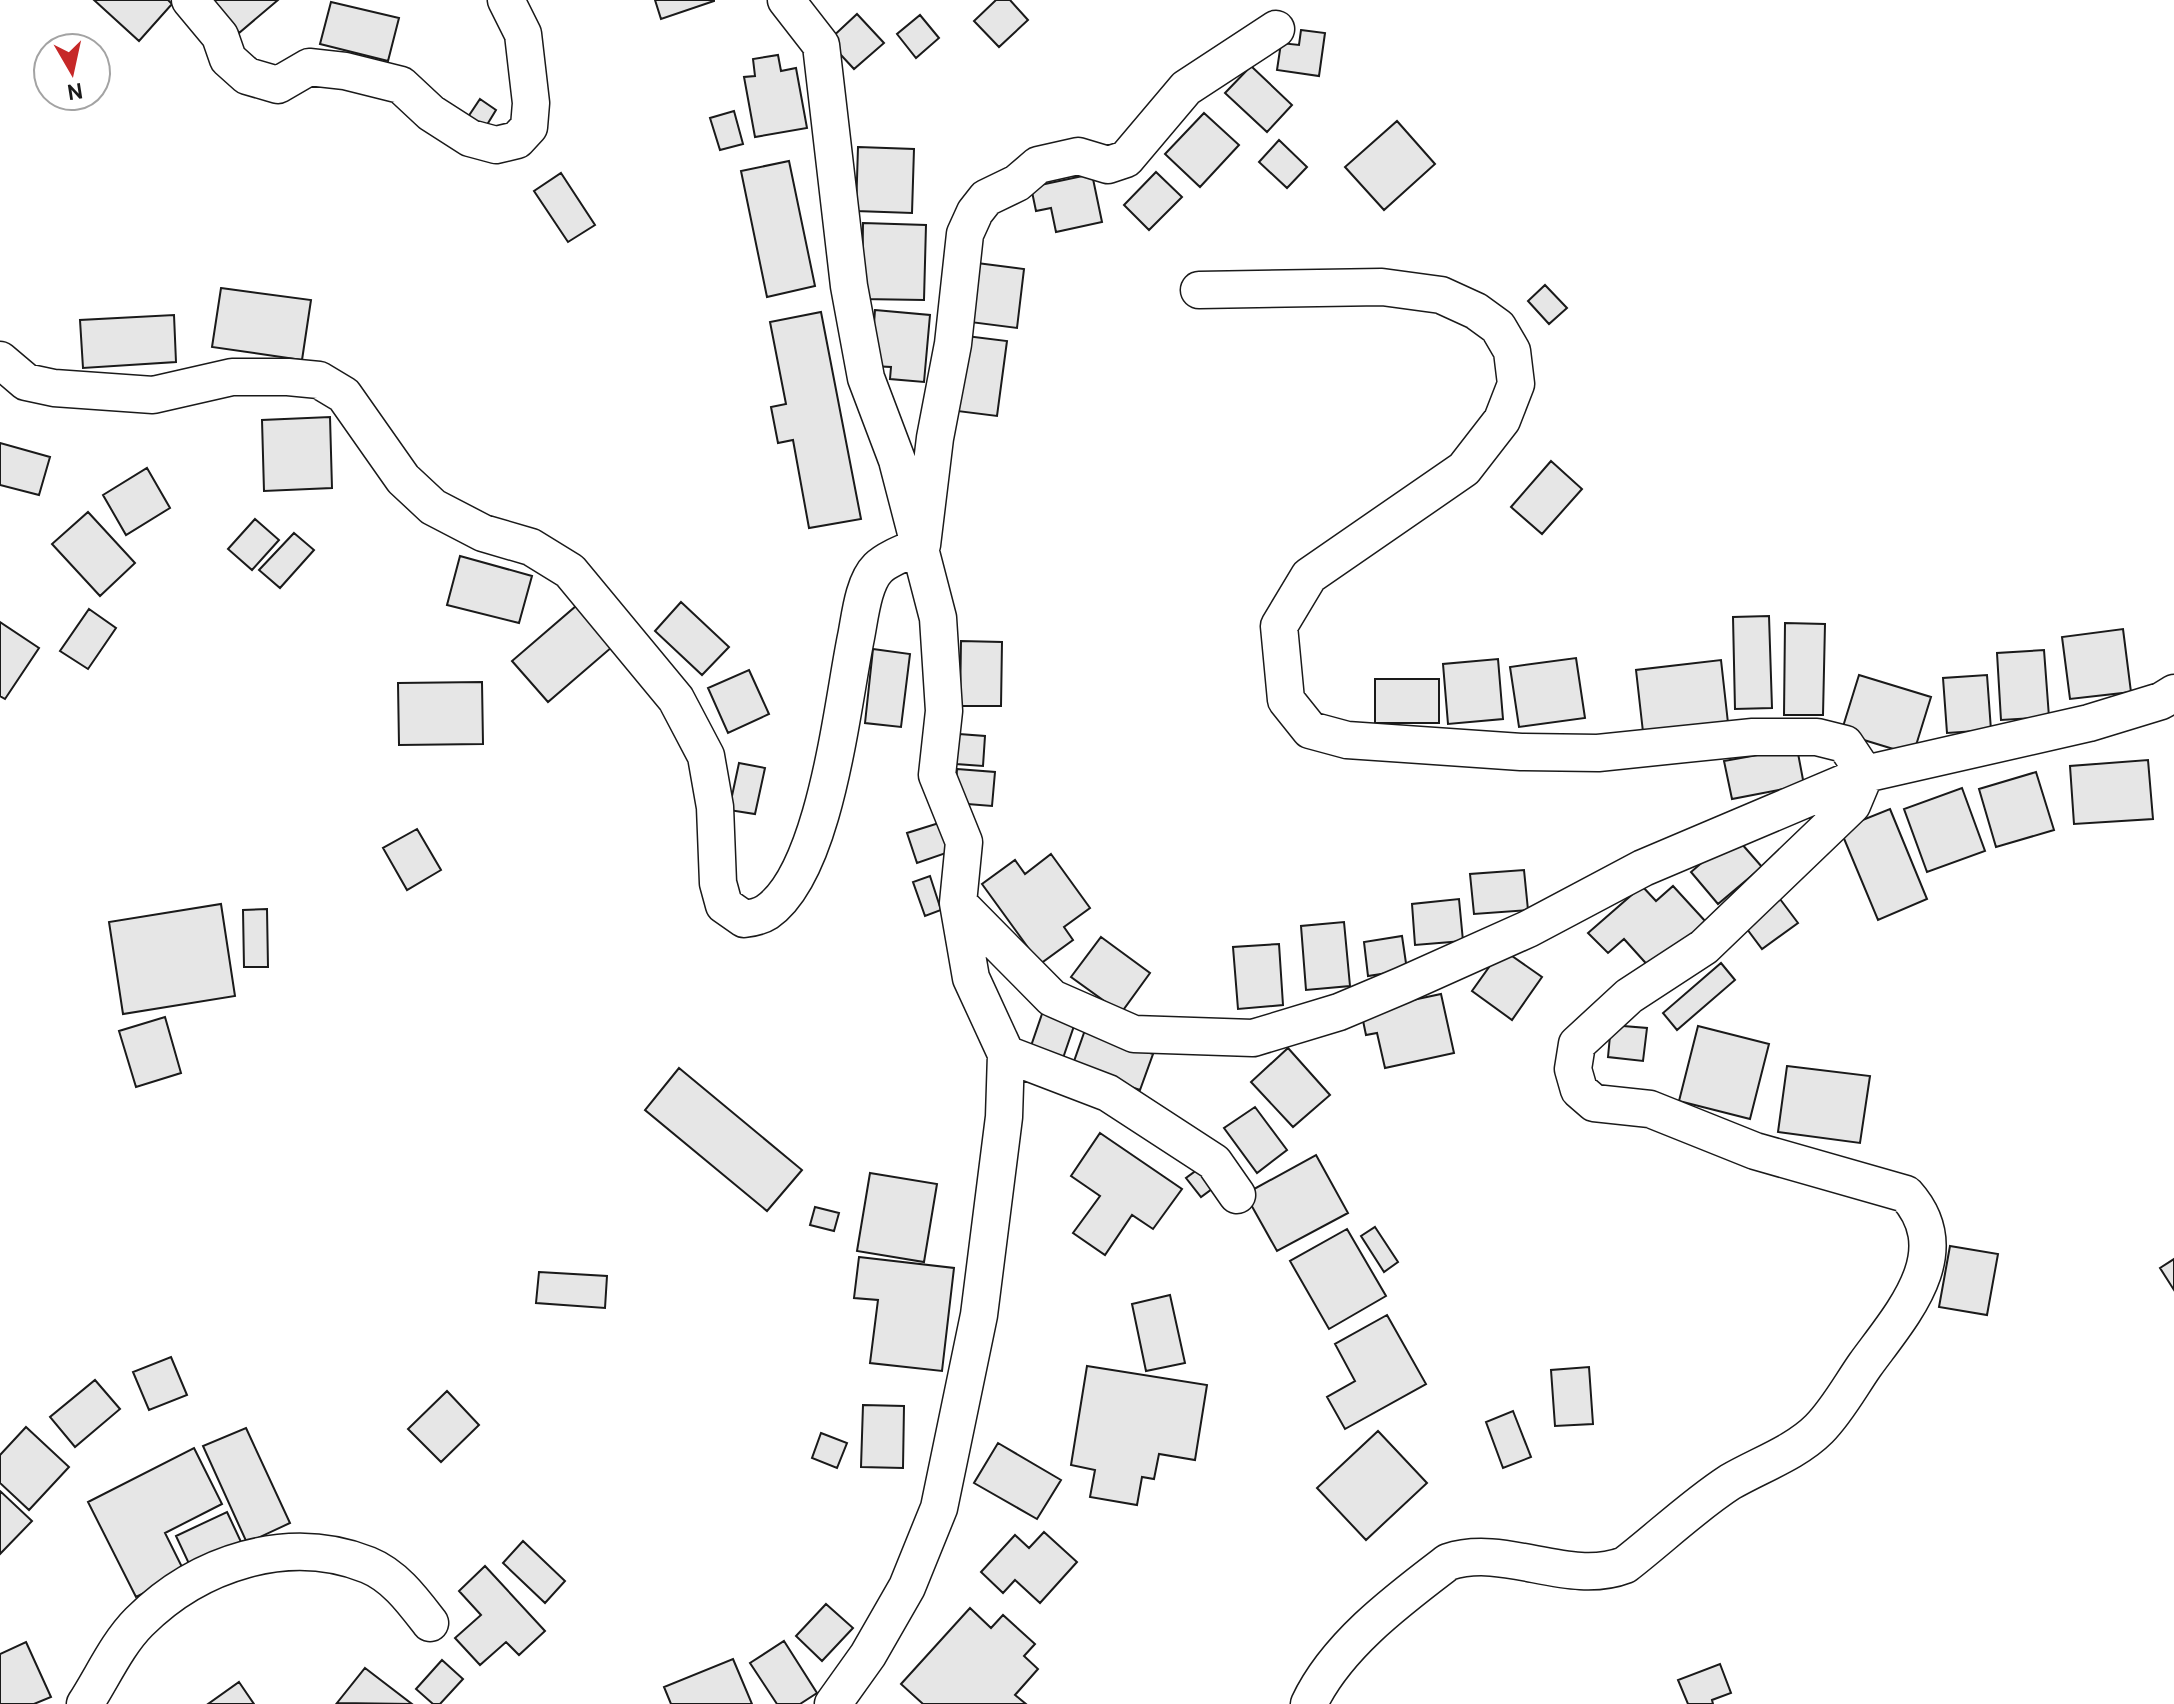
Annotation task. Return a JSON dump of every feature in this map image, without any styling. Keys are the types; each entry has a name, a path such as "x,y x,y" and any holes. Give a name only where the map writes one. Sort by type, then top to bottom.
{"street":[{"path":"190,0 220,36 228,59 247,76 278,85 309,67 345,71 401,85 431,113 457,130 470,138 496,145 517,140 529,127 531,103 523,34 506,0"},
{"path":"786,0 821,45 849,286 866,378 897,460 922,545 938,618 944,711 937,775 964,842 958,903 971,978 1006,1054 1004,1117 979,1315 939,1508 907,1587 868,1655 833,1704"},
{"path":"922,545 935,438 953,344 965,234 975,212 986,198 1017,183 1038,165 1078,156 1108,165 1126,159 1186,88 1276,29"},
{"path":"1199,290 1382,287 1441,295 1476,311 1498,327 1512,351 1516,384 1502,420 1464,469 1309,576 1279,626 1286,700 1310,730 1347,740 1521,752 1598,753 1753,737 1817,737 1845,744 1865,774"},
{"path":"0,360 26,382 54,388 153,395 232,377 288,377 319,380 344,395 403,479 433,507 483,533 531,547 570,571 676,699 706,756 715,807 718,883 724,905 744,919 765,914 779,902 801,864 829,793 843,698 867,590 878,568 922,545"},
{"path":"958,903 1052,998 1134,1034 1253,1038 1339,1012 1403,985 1528,929 1643,868 1865,774 2089,723 2161,701 2174,693"},
{"path":"1309,1704 1318,1684 1356,1641 1448,1562 1461,1557 1502,1558 1598,1572 1625,1565 1713,1494 1819,1429 1922,1279 1928,1253 1927,1230 1920,1211 1906,1194 1755,1151 1650,1109 1594,1103 1579,1090 1573,1069 1577,1044 1629,996 1704,947 1852,805 1865,774"},
{"path":"1006,1054 1108,1093 1214,1162 1237,1195"},
{"path":"85,1704 137,1624 177,1590 242,1558 299,1550 369,1566 406,1591 430,1623"}],"building":[{"path":"94,0 168,0 172,4 139,41"},
{"path":"212,0 278,0 239,33"},
{"path":"655,0 714,0 714,1 661,19"},
{"path":"996,0 1010,0 1028,20 999,47 974,21"},
{"path":"331,2 399,18 388,61 320,44"},
{"path":"857,14 884,43 854,69 828,41"},
{"path":"920,15 939,38 916,58 897,34"},
{"path":"1301,30 1325,33 1319,76 1277,70 1281,43 1299,45"},
{"path":"778,55 781,71 796,68 807,128 755,137 744,77 755,76 753,59"},
{"path":"1251,66 1292,105 1267,132 1225,93"},
{"path":"480,99 496,110 485,128 468,117"},
{"path":"734,111 743,144 720,150 710,118"},
{"path":"1204,113 1239,145 1200,187 1165,154"},
{"path":"1397,121 1435,164 1384,210 1345,167"},
{"path":"1279,140 1307,167 1287,188 1259,162"},
{"path":"858,147 914,149 912,213 856,211"},
{"path":"789,161 815,286 767,297 741,171"},
{"path":"1156,172 1182,197 1149,230 1124,205"},
{"path":"561,173 595,225 568,242 534,191"},
{"path":"1092,174 1102,222 1056,232 1051,208 1036,211 1031,187"},
{"path":"863,223 926,225 924,300 862,299"},
{"path":"977,263 1024,269 1017,328 970,322"},
{"path":"1545,285 1567,308 1549,324 1528,301"},
{"path":"221,288 311,300 302,360 212,347"},
{"path":"875,310 930,315 924,382 890,379 891,367 871,366"},
{"path":"821,312 861,519 809,528 793,440 778,443 771,407 786,404 770,322"},
{"path":"174,315 176,362 83,368 80,320"},
{"path":"958,335 1007,341 997,416 949,410"},
{"path":"330,417 332,488 264,491 262,420"},
{"path":"0,443 50,457 39,495 0,485"},
{"path":"1551,461 1582,489 1542,534 1511,507"},
{"path":"147,468 170,508 126,535 103,495"},
{"path":"88,512 135,563 100,596 52,544"},
{"path":"255,519 279,540 252,570 228,549"},
{"path":"294,533 314,550 280,588 259,570"},
{"path":"460,556 532,576 519,623 447,605"},
{"path":"681,602 729,647 702,675 655,631"},
{"path":"576,606 612,647 548,702 512,661"},
{"path":"89,609 116,628 88,669 60,651"},
{"path":"1769,616 1772,708 1735,709 1733,617"},
{"path":"0,622 39,648 5,699 0,696"},
{"path":"1785,623 1825,624 1823,715 1784,715"},
{"path":"2123,629 2131,692 2070,699 2062,637"},
{"path":"961,641 1002,642 1001,706 960,706"},
{"path":"873,649 910,654 901,727 865,723"},
{"path":"2044,650 2049,717 2001,720 1997,653"},
{"path":"1576,658 1585,718 1519,727 1510,667"},
{"path":"1498,659 1503,719 1448,724 1443,664"},
{"path":"1721,660 1728,723 1643,732 1636,670"},
{"path":"749,670 769,714 728,733 708,688"},
{"path":"1859,675 1931,697 1913,755 1841,733"},
{"path":"1987,675 1991,730 1947,733 1943,678"},
{"path":"1375,679 1439,679 1439,723 1375,723"},
{"path":"482,682 483,744 399,745 398,683"},
{"path":"959,734 985,736 983,766 956,764"},
{"path":"1797,748 1804,785 1732,799 1724,761"},
{"path":"2148,760 2153,819 2074,824 2070,766"},
{"path":"739,763 765,768 755,814 729,810"},
{"path":"957,769 995,772 992,806 955,803"},
{"path":"2036,772 2054,830 1996,847 1979,789"},
{"path":"1962,788 1985,851 1927,872 1904,809"},
{"path":"1890,809 1927,899 1878,920 1840,829"},
{"path":"939,823 949,852 917,863 907,833"},
{"path":"417,829 441,870 407,890 383,848"},
{"path":"1734,835 1762,867 1718,904 1691,872"},
{"path":"1051,854 1090,908 1064,927 1073,940 1040,964 982,884 1015,860 1025,874"},
{"path":"1524,870 1528,910 1474,914 1470,874"},
{"path":"930,876 941,910 925,916 913,882"},
{"path":"1642,886 1656,901 1673,886 1706,922 1652,970 1624,939 1608,953 1588,933"},
{"path":"1459,899 1463,941 1415,945 1412,904"},
{"path":"1780,899 1798,923 1762,949 1744,925"},
{"path":"221,904 235,996 123,1014 109,922"},
{"path":"267,909 268,967 244,967 243,910"},
{"path":"1344,922 1350,986 1306,990 1301,926"},
{"path":"1402,936 1407,970 1368,976 1364,942"},
{"path":"1101,937 1150,973 1121,1013 1071,977"},
{"path":"1279,944 1283,1005 1238,1009 1233,947"},
{"path":"1502,949 1542,977 1512,1020 1472,991"},
{"path":"1721,963 1735,980 1677,1030 1663,1013"},
{"path":"1441,994 1454,1053 1385,1068 1377,1033 1366,1035 1361,1011"},
{"path":"1043,1011 1075,1023 1062,1061 1030,1049"},
{"path":"165,1017 181,1073 136,1087 119,1031"},
{"path":"1611,1025 1647,1028 1643,1061 1608,1057"},
{"path":"1698,1026 1769,1044 1750,1119 1679,1101"},
{"path":"1085,1030 1153,1054 1140,1090 1072,1067"},
{"path":"1288,1048 1330,1095 1293,1127 1251,1082"},
{"path":"1787,1066 1870,1076 1860,1143 1778,1132"},
{"path":"679,1068 802,1170 767,1211 645,1110"},
{"path":"1255,1107 1287,1150 1257,1173 1224,1128"},
{"path":"1100,1133 1182,1189 1153,1229 1132,1215 1105,1255 1073,1233 1100,1196 1071,1176"},
{"path":"1316,1155 1348,1213 1277,1251 1245,1194"},
{"path":"1201,1167 1216,1186 1201,1197 1186,1178"},
{"path":"870,1173 937,1184 924,1262 857,1251"},
{"path":"815,1207 839,1213 834,1231 810,1225"},
{"path":"1375,1227 1398,1262 1384,1272 1361,1236"},
{"path":"1347,1229 1386,1296 1329,1329 1290,1261"},
{"path":"1950,1246 1998,1254 1987,1315 1939,1307"},
{"path":"859,1257 954,1268 942,1371 870,1363 878,1300 854,1298"},
{"path":"2174,1259 2174,1290 2160,1268"},
{"path":"539,1272 607,1276 605,1308 536,1303"},
{"path":"1170,1295 1185,1363 1146,1371 1132,1304"},
{"path":"1387,1315 1426,1384 1345,1429 1327,1397 1355,1381 1335,1344"},
{"path":"171,1357 187,1395 149,1410 133,1372"},
{"path":"1087,1366 1207,1385 1195,1460 1159,1454 1154,1479 1142,1477 1137,1505 1090,1497 1095,1470 1071,1465"},
{"path":"1589,1367 1593,1424 1555,1426 1551,1370"},
{"path":"95,1380 120,1409 75,1447 50,1417"},
{"path":"447,1391 479,1425 441,1462 408,1429"},
{"path":"863,1405 904,1406 903,1468 861,1467"},
{"path":"1513,1411 1531,1457 1503,1468 1486,1422"},
{"path":"26,1427 69,1467 29,1510 0,1483 0,1455"},
{"path":"246,1428 290,1523 247,1543 203,1446"},
{"path":"1378,1431 1427,1483 1366,1540 1317,1488"},
{"path":"821,1433 847,1443 837,1468 812,1458"},
{"path":"998,1443 1061,1480 1037,1519 974,1483"},
{"path":"194,1448 222,1504 165,1533 185,1573 136,1597 88,1502"},
{"path":"0,1491 32,1521 0,1554"},
{"path":"227,1512 242,1544 191,1568 176,1536"},
{"path":"1044,1532 1077,1562 1040,1603 1015,1580 1003,1593 981,1572 1015,1535 1029,1548"},
{"path":"523,1541 565,1581 545,1603 503,1563"},
{"path":"485,1566 545,1631 519,1655 506,1642 480,1665 455,1638 481,1615 459,1591"},
{"path":"826,1604 853,1628 822,1661 796,1636"},
{"path":"970,1608 991,1628 1003,1615 1035,1644 1024,1656 1038,1669 1015,1695 1026,1704 923,1704 901,1684"},
{"path":"784,1641 817,1693 800,1704 777,1704 750,1663"},
{"path":"26,1642 51,1697 34,1704 0,1704 0,1654"},
{"path":"733,1659 752,1704 671,1704 664,1687"},
{"path":"442,1660 463,1679 440,1704 433,1704 416,1689"},
{"path":"1720,1664 1731,1693 1712,1700 1713,1704 1688,1704 1678,1680"},
{"path":"365,1668 412,1704 337,1703"},
{"path":"239,1682 254,1704 208,1704"}]}
